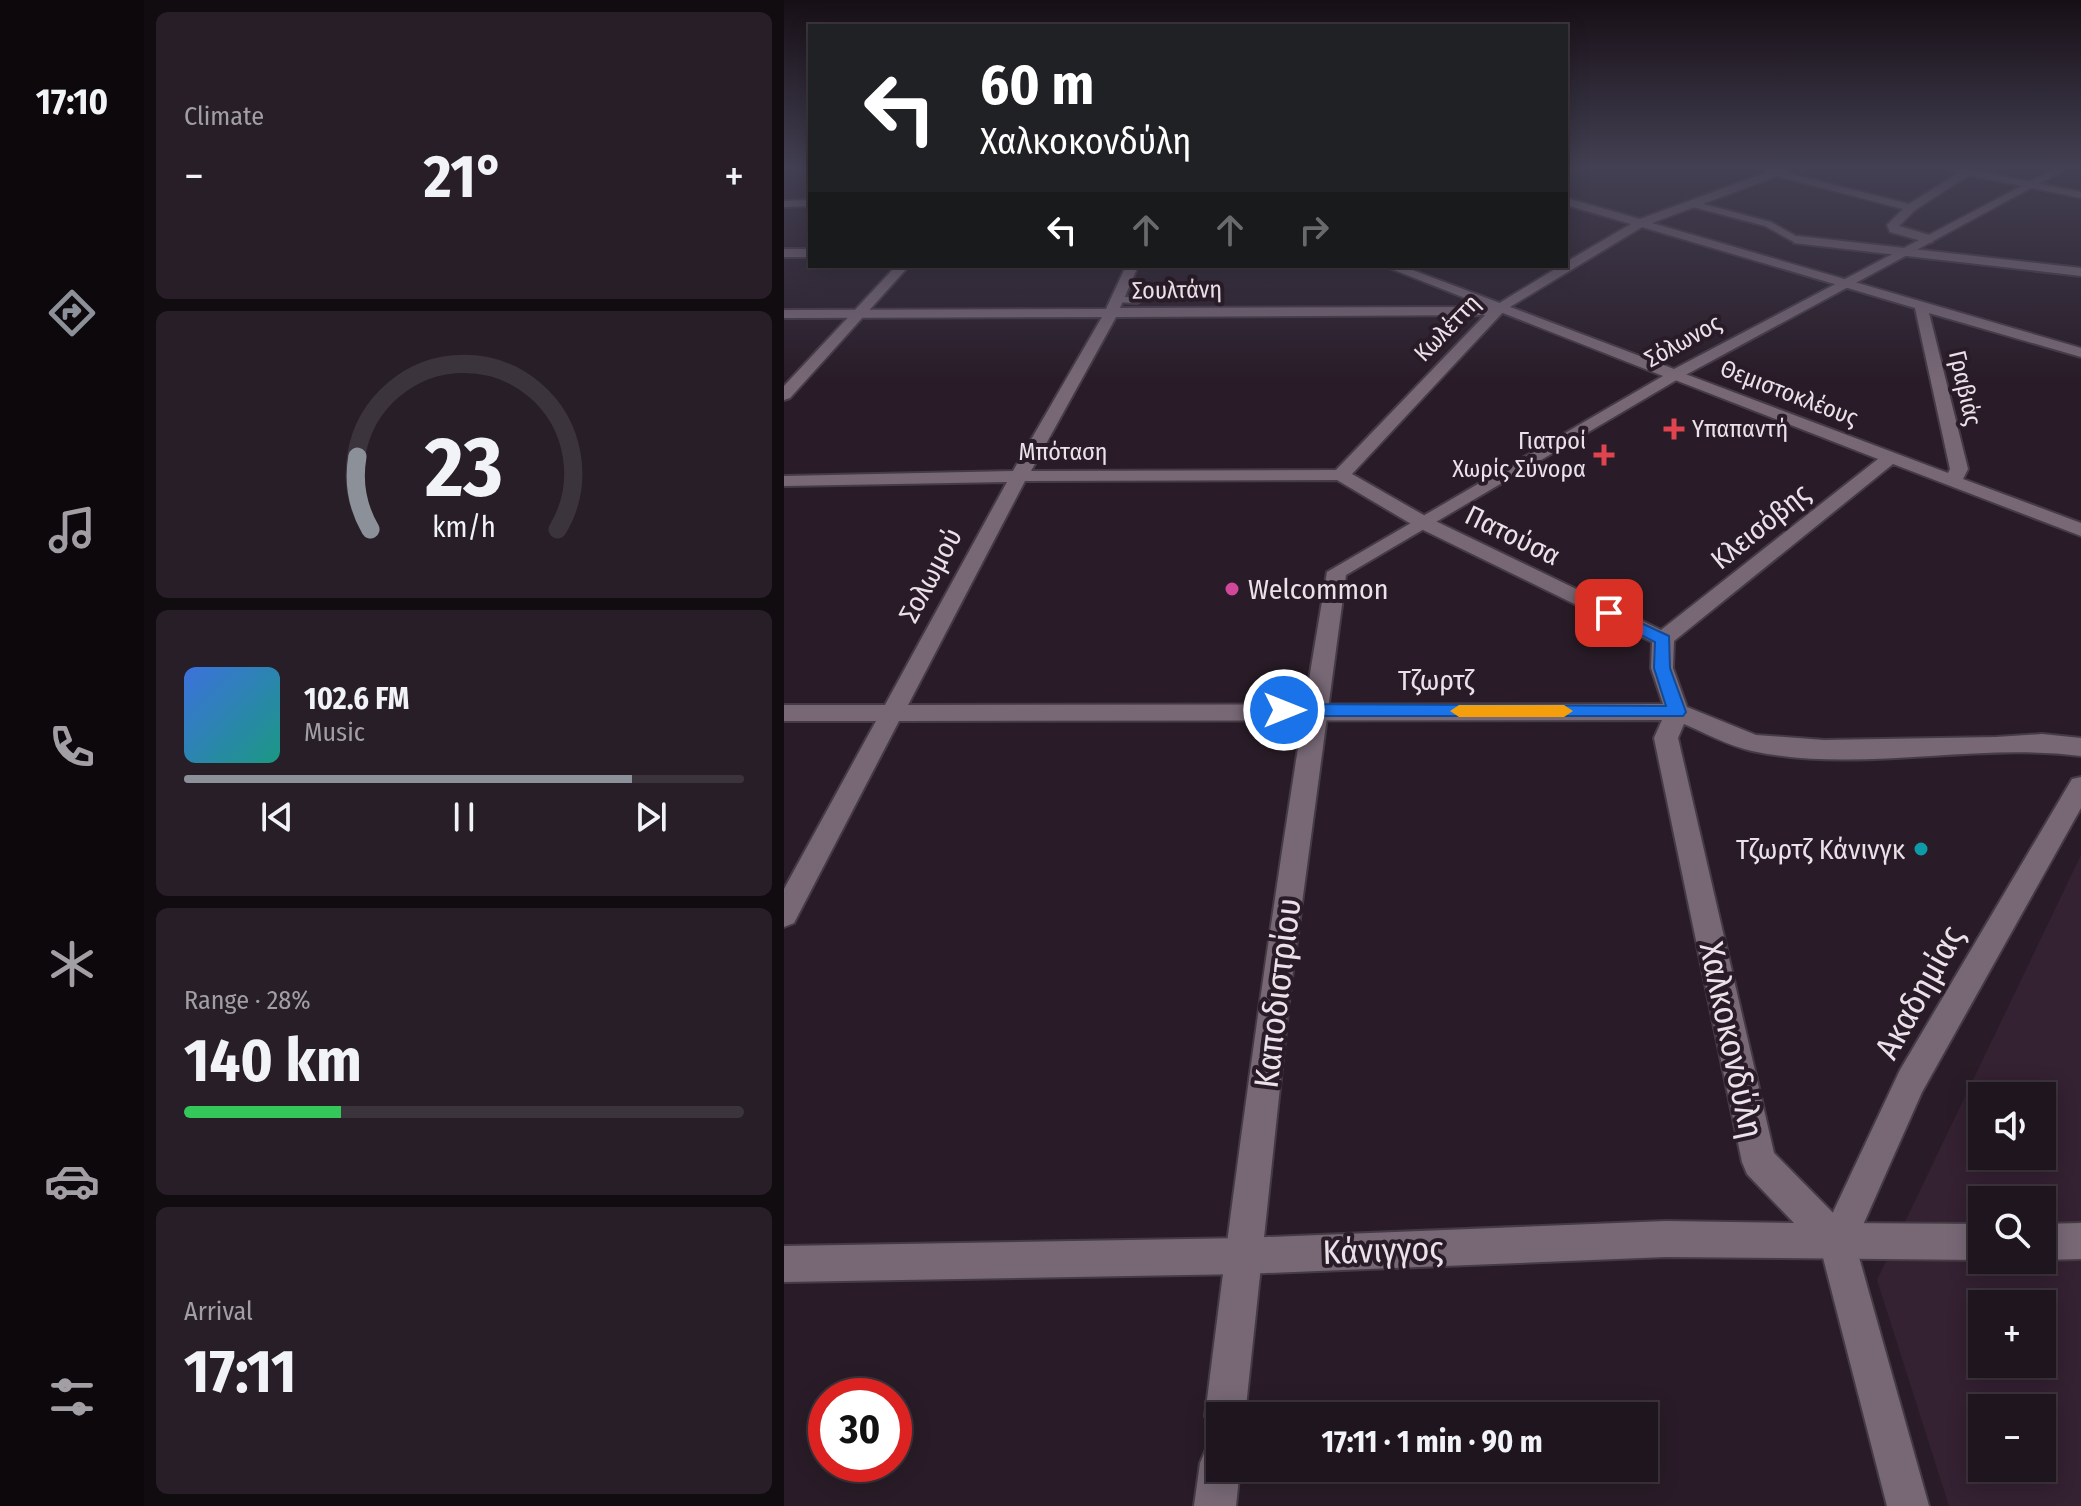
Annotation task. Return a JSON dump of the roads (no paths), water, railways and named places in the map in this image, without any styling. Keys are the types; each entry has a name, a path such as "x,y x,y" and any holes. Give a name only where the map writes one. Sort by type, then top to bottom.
{"street":[{"name":"Κωλέττη","path":"1568,267 1614,239"},
{"path":"1699,239 2081,353"},
{"name":"Σόλωνος","path":"1337,572 1675,375 1928,239"},
{"path":"1798,240 2081,272"},
{"path":"784,253 808,253"},
{"path":"784,395 901,268"},
{"name":"Σολωμού","path":"784,915 891,712 1114,306 1131,268"},
{"name":"Θεμιστοκλέους","path":"1395,268 2081,530"},
{"name":"Κωλέττη","path":"1341,475 1497,309 1566,268"},
{"name":"Σουλτάνη","path":"784,314 1114,306 1497,309"},
{"name":"Γραβιάς","path":"1921,306 1959,469 1953,481"},
{"name":"Κλεισόβης","path":"1663,639 1891,457"},
{"name":"Μπόταση","path":"784,481 1019,476 1341,475"},
{"name":"Πατούσα","path":"1341,475 1420,521 1663,639"},
{"name":"Καποδιστρίου","path":"1227,1402 1314,710 1337,572"},
{"path":"1663,639 1662,668 1677,712"},
{"name":"Τζωρτζ","path":"784,713 1314,710 1677,712 1753,743 1824,749 1996,746 2042,742 2081,747"},
{"name":"Χαλκοκονδύλη","path":"1677,712 1666,738 1759,1162 1837,1242 1908,1506"},
{"name":"Ακαδημίας","path":"1837,1242 1911,1081 2081,786"},
{"name":"Κάνιγγος","path":"784,1264 1243,1256 1666,1239 1968,1242"},
{"path":"2056,1242 2081,1241"},
{"path":"1215,1506 1218,1482"}],"lane":[{"path":"1114,306 1137,300"}],"place":[{"name":"Υπαπαντή","path":"1674,429"},
{"name":"Γιατροί Χωρίς Σύνορα","path":"1604,455"},
{"name":"Welcommon","path":"1232,589"},
{"name":"Τζωρτζ Κάνινγκ","path":"1921,849"}]}
